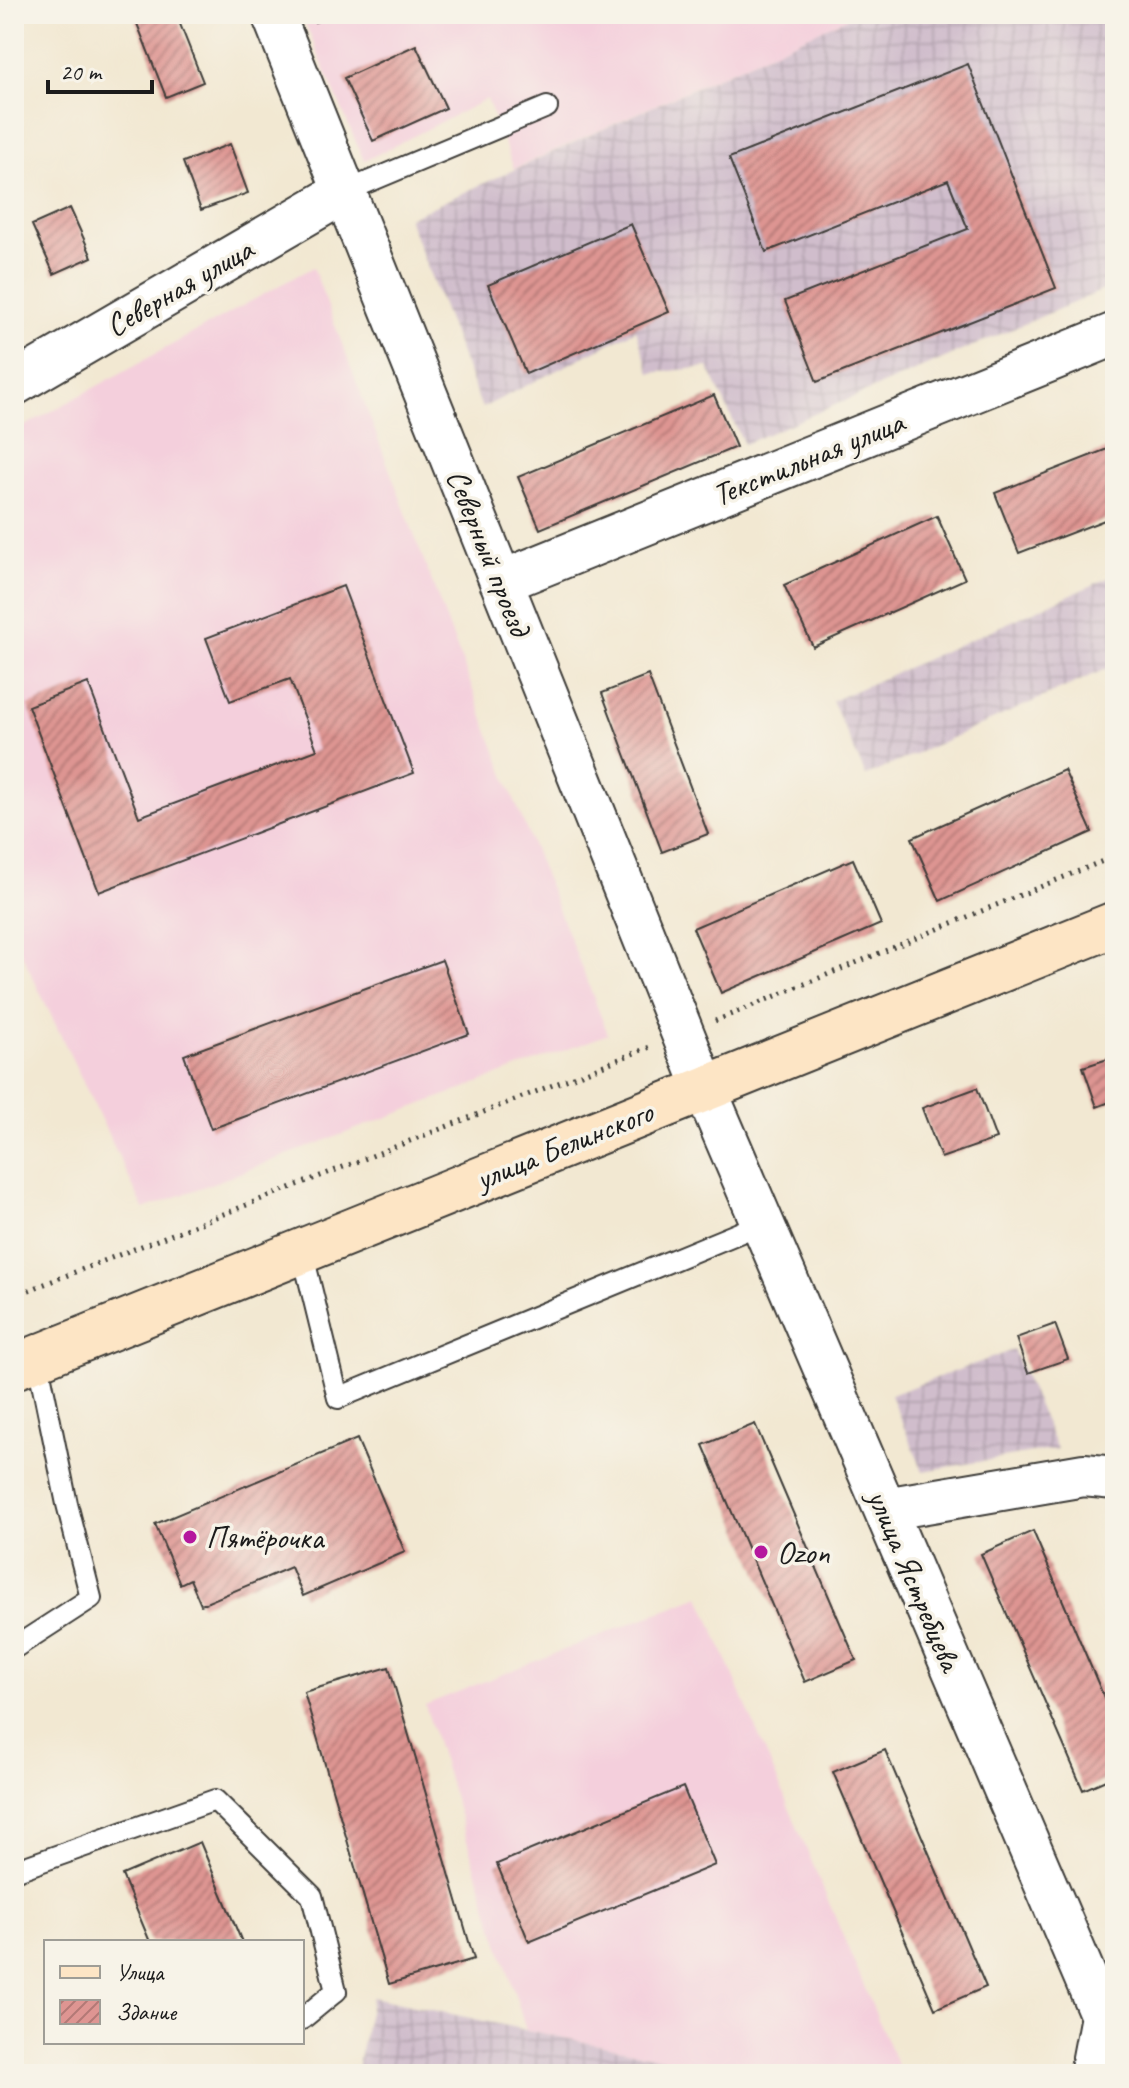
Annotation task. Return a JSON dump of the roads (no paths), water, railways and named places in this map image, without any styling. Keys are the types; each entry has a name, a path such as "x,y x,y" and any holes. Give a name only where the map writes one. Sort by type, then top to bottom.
{"main road":[{"name":"улица Белинского","path":"26,1362 1115,924"}],"street":[{"name":"Северный проезд","path":"273,14 705,1089"},
{"name":"Северная улица","path":"14,384 344,192"},
{"name":"Текстильная улица","path":"501,582 1115,334"},
{"name":"улица Ястребцева","path":"705,1089 1102,2016 1091,2074"},
{"path":"885,1509 1084,1475 1115,1478"}],"lane":[{"path":"344,192 547,107"},
{"path":"302,1251 338,1398 763,1223"},
{"path":"14,1648 91,1598 26,1362"},
{"path":"14,1871 215,1800 312,1896 336,1991 304,2017"}],"place":[{"name":"Пятёрочка","path":"190,1537"},
{"name":"Ozon","path":"761,1552"}]}
